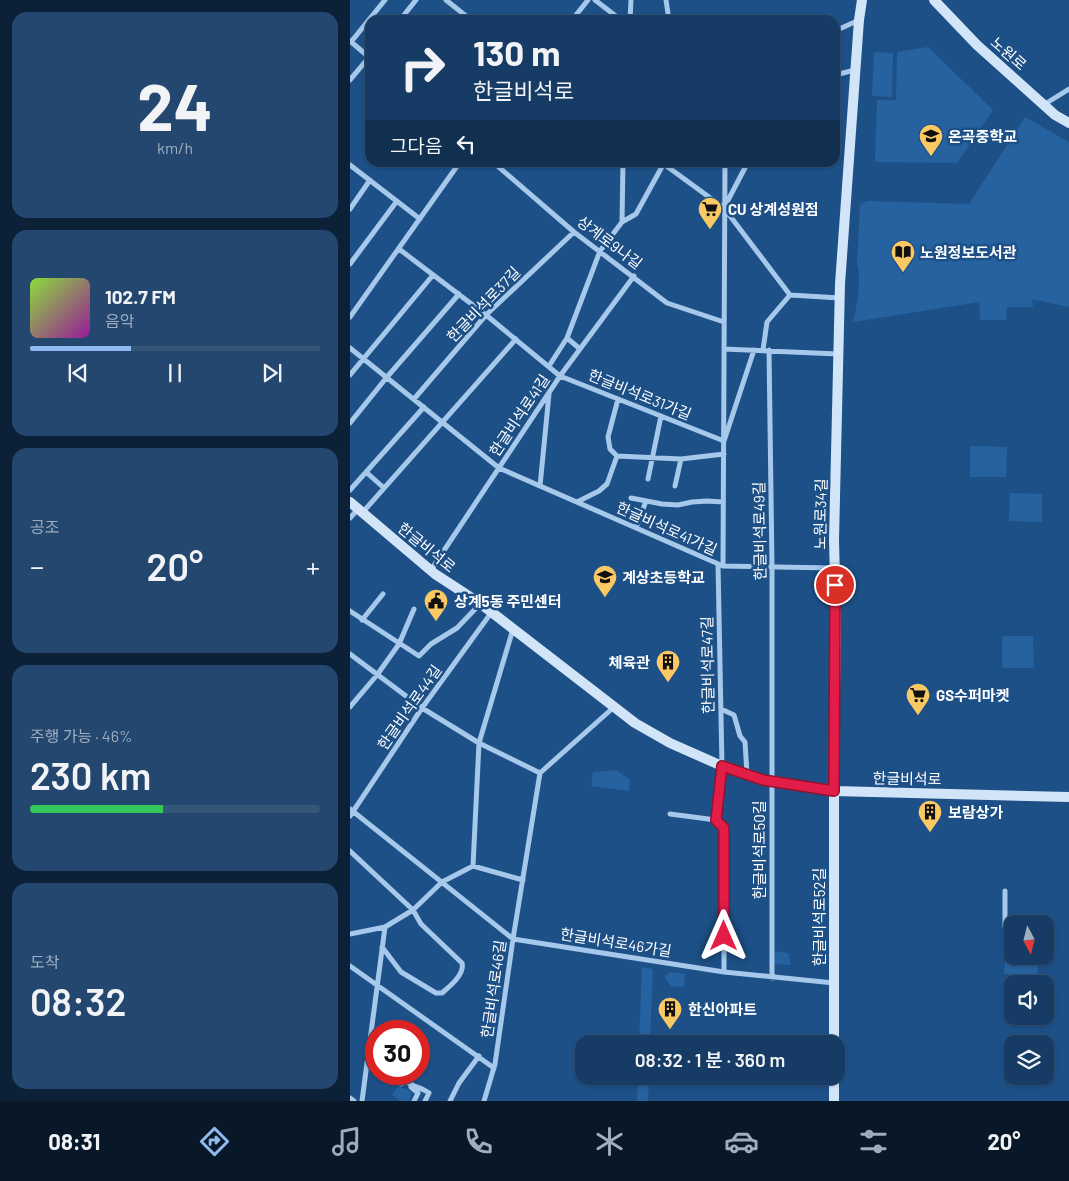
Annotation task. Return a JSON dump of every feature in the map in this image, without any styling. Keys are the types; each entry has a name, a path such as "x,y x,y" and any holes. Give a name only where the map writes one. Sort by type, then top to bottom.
{"street":[{"path":"373,15 385,0"},
{"path":"404,15 416,0"},
{"path":"446,0 465,15"},
{"path":"576,15 588,0"},
{"path":"594,0 614,15"},
{"path":"630,15 631,0"},
{"path":"666,0 668,15"},
{"name":"노원로34길","path":"834,791 835,568 840,298 855,70 862,0"},
{"name":"노원로","path":"934,0 977,45 1055,115 1069,123"},
{"path":"840,29 859,20"},
{"path":"365,24 351,41 365,53"},
{"path":"350,80 365,63"},
{"path":"840,74 855,70"},
{"path":"1044,104 1069,89"},
{"path":"350,165 420,219"},
{"path":"350,317 456,167"},
{"name":"상계로9나길","path":"499,167 574,232 667,302 724,322"},
{"path":"622,222 623,167"},
{"path":"549,366 567,338 600,251 622,222 636,214 660,167"},
{"path":"668,167 724,208 790,295 840,298"},
{"name":"한글비석로47길","path":"716,820 722,766 721,565 724,502 725,167"},
{"name":"한글비석로47길","path":"724,208 745,167"},
{"path":"350,209 370,180"},
{"path":"350,264 397,201"},
{"name":"한글비석로37길","path":"414,399 486,315 574,232"},
{"name":"한글비석로31가길","path":"399,249 486,315 560,376 724,441"},
{"path":"350,375 433,275"},
{"name":"한글비석로41길","path":"430,571 560,376 634,276"},
{"path":"350,423 386,377 459,294"},
{"path":"763,350 767,322 790,295"},
{"path":"567,338 580,349"},
{"path":"350,518 357,508 384,488 516,339"},
{"path":"350,348 442,421"},
{"path":"724,349 840,354"},
{"name":"한글비석로47길","path":"724,441 754,350"},
{"name":"한글비석로49길","path":"769,350 772,782"},
{"path":"540,486 550,392"},
{"path":"618,398 608,437 610,449 618,456 681,459 724,454"},
{"path":"350,490 424,407"},
{"path":"648,479 661,416"},
{"name":"한글비석로41가길","path":"442,421 499,468 721,565 835,568"},
{"path":"577,502 599,491 607,484 618,456"},
{"path":"675,486 681,459"},
{"path":"366,472 384,488"},
{"path":"631,498 678,505 699,501 724,502"},
{"path":"636,528 646,501"},
{"name":"한글비석로","path":"357,508 430,571 481,604 635,723 670,743 722,766 772,782 834,791 1069,797"},
{"path":"362,620 383,594"},
{"path":"350,612 419,656 430,644 457,628 481,604"},
{"path":"350,706 377,676 399,644 414,609"},
{"name":"한글비석로44길","path":"351,812 422,708 491,613"},
{"path":"473,866 479,743 513,629"},
{"path":"350,654 422,708 479,743 540,773 614,707"},
{"path":"721,709 734,715 740,736 745,742 747,774"},
{"name":"한글비석로46길","path":"484,1101 494,1068 540,773"},
{"name":"한글비석로50길","path":"772,782 772,978"},
{"name":"한글비석로52길","path":"834,791 834,1035"},
{"path":"351,812 513,938"},
{"path":"670,814 716,820 724,828 724,972"},
{"path":"350,851 412,910 421,924 462,963 463,968 461,974 442,993 436,993 408,977 395,966 382,948"},
{"path":"350,934 385,927 412,910 442,882 473,866 523,880"},
{"path":"1004,915 1005,891"},
{"path":"362,1101 385,927"},
{"name":"한글비석로46가길","path":"513,938 724,972 834,983"},
{"path":"350,966 494,1068"},
{"path":"450,1101 459,1083 479,1056"},
{"path":"414,1101 418,1093 413,1088 401,1084 407,1082 425,1090 429,1093 425,1101"},
{"path":"834,1085 834,1101"},
{"path":"350,1098 354,1101"}],"shaded area":[{"path":"928,47 993,110 957,163 875,162 877,100 896,100 897,52"},
{"path":"874,52 893,53 892,97 872,96"},
{"path":"1025,117 1069,142 1069,307 1032,299 1033,307 1007,307 1006,320 980,320 979,302 853,322 859,285 857,264 860,205 867,201 969,204"},
{"path":"970,446 1007,447 1006,477 970,477"},
{"path":"1010,493 1042,494 1042,522 1009,521"},
{"path":"1002,636 1033,636 1034,668 1002,668"},
{"path":"616,770 630,780 629,791 591,786 593,772"},
{"path":"775,951 788,953 791,965 774,964"},
{"path":"1005,965 1038,965 1037,975 1004,974"},
{"path":"642,967 653,969 650,1035 639,1035"},
{"path":"669,972 685,974 684,987 671,986 665,978"},
{"path":"638,1085 649,1085 648,1101 637,1101"},
{"path":"398,1086 412,1094 409,1101 401,1101 392,1095"}],"place":[{"name":"온곡중학교","path":"931,157"},
{"name":"CU 상계성원점","path":"710,230"},
{"name":"노원정보도서관","path":"903,273"},
{"name":"계상초등학교","path":"605,598"},
{"name":"상계5동 주민센터","path":"436,622"},
{"name":"체육관","path":"668,683"},
{"name":"GS수퍼마켓","path":"918,716"},
{"name":"보람상가","path":"930,833"},
{"name":"한신아파트","path":"670,1030"}],"route":[{"path":"724,936 724,828 716,820 722,766 763,780 834,791 835,585"}]}
